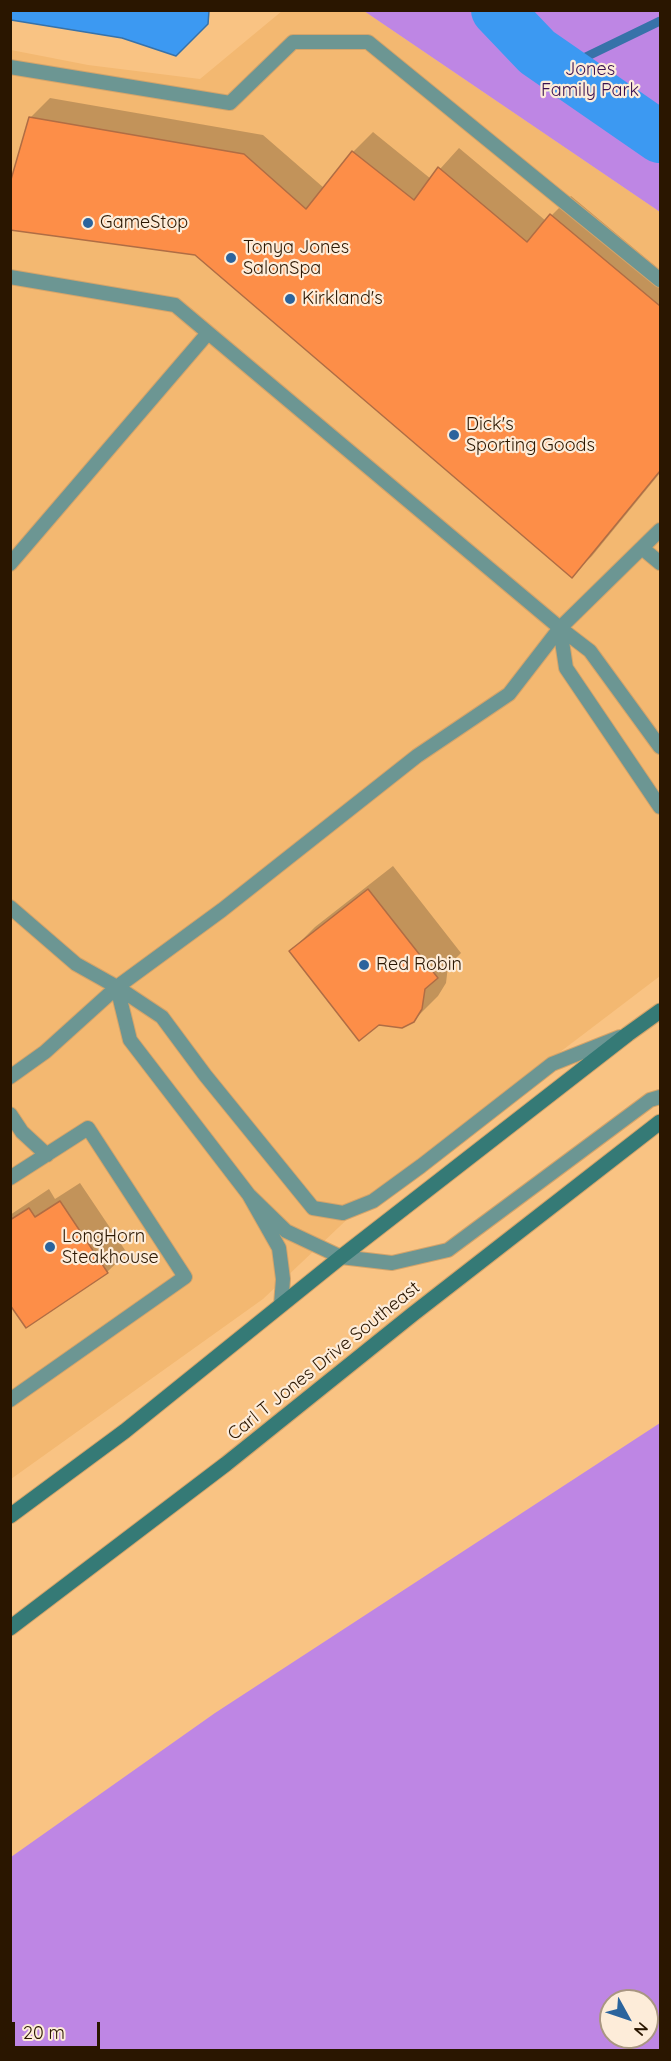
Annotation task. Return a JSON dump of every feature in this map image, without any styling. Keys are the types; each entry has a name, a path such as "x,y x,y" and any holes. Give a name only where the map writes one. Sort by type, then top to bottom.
{"main road":[{"path":"10,1516 125,1431 341,1257 660,1011"},
{"name":"Carl T Jones Drive Southeast","path":"10,1628 226,1464 413,1314 660,1122"}],"lane":[{"path":"10,67 230,103 293,42 368,42 660,280"},
{"path":"10,277 175,305 590,651 660,747"},
{"path":"10,564 208,333"},
{"path":"10,1077 45,1052 117,987 222,910 417,756 508,694 560,628 660,530"},
{"path":"642,548 660,563"},
{"path":"560,628 566,668 660,807"},
{"path":"10,907 76,964 117,987 162,1017 205,1075 314,1208 343,1213 373,1201 552,1064 628,1034"},
{"path":"117,987 130,1040 249,1196 279,1248 284,1280 281,1305"},
{"path":"249,1196 286,1231 341,1257 392,1263 448,1250 650,1100 660,1097"},
{"path":"10,1114 22,1131 47,1155"},
{"path":"10,1178 88,1128 185,1277 10,1400"}],"shaded area":[{"path":"282,11 364,11 660,212 660,976 376,1192 263,1299 11,1479 11,50 88,65 200,79"}],"green space":[{"name":"Jones Family Park","path":"364,11 660,11 660,212"},
{"path":"660,1423 660,2050 11,2050 11,1857 215,1713"}],"water":[{"path":"10,11 209,11 208,24 176,56 122,38 11,20"}],"building":[{"path":"29,117 244,154 306,209 352,151 414,200 438,167 527,242 550,214 660,306 660,471 572,578 195,255 10,230 10,183"},
{"name":"Red Robin","path":"368,889 438,978 425,989 422,1009 414,1022 402,1028 379,1025 359,1041 289,951"},
{"name":"LongHorn Steakhouse","path":"60,1201 108,1273 26,1328 10,1305 10,1220 29,1208 35,1217"}],"waterway":[{"path":"497,10 537,52 660,137"},
{"path":"561,69 660,21"}],"place":[{"name":"GameStop","path":"88,223"},
{"name":"Tonya Jones SalonSpa","path":"231,258"},
{"name":"Kirkland's","path":"290,299"},
{"name":"Dick's Sporting Goods","path":"454,435"},
{"name":"Red Robin","path":"364,965"},
{"name":"LongHorn Steakhouse","path":"50,1247"}]}
